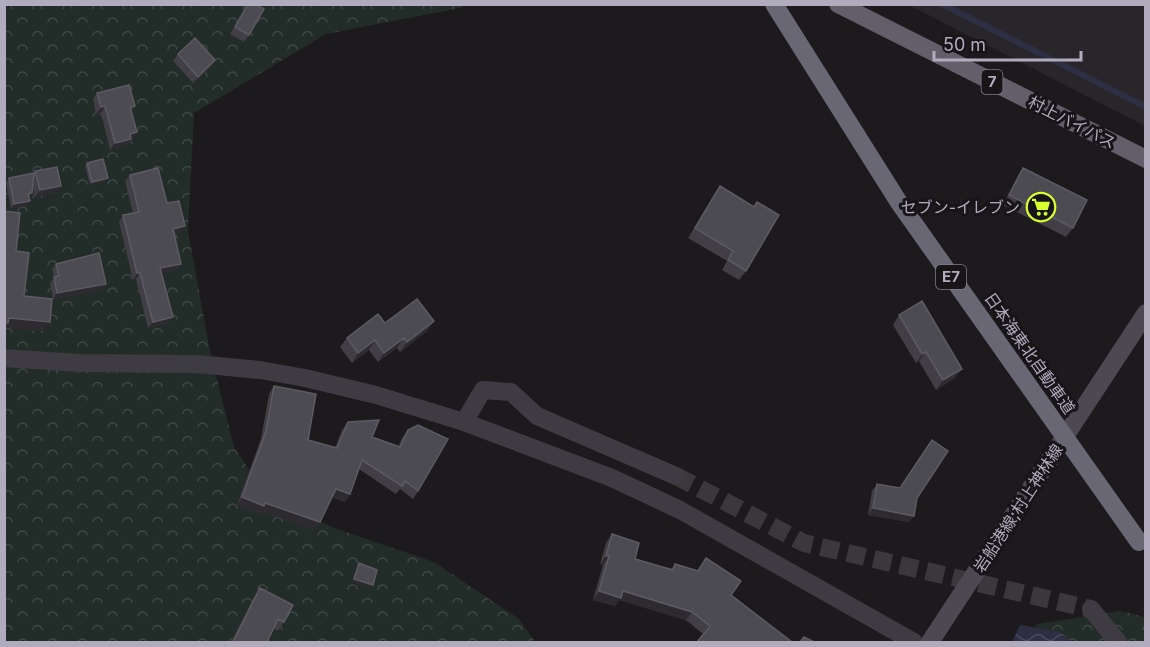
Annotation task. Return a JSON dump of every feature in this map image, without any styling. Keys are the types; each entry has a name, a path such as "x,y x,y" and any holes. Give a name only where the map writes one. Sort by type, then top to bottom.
{"highway":[{"name":"日本海東北自動車道","path":"774,4 898,201 1139,542"},
{"name":"村上バイパス","path":"838,4 1146,159"}],"main road":[{"name":"岩船港線;村上神林線","path":"930,642 1146,313"}],"street":[{"path":"4,358 78,363 198,364 260,370 304,378 376,396 464,423 612,478 680,510 914,642"},
{"path":"464,423 483,390 511,392 537,416 676,476"},
{"path":"1091,609 1118,642"}],"shaded area":[{"path":"909,5 1145,5 1145,126"}],"green space":[{"path":"4,5 464,5 460,8 326,34 194,113 188,231 210,351 234,447 270,501 340,530 434,562 519,619 535,642 5,642"},
{"path":"1120,611 1145,617 1145,642 1024,642 1037,624"}],"water":[{"path":"1020,625 1060,632 1072,642 1012,642"}],"building":[{"path":"248,4 255,4 264,9 249,35 235,27"},
{"path":"195,38 215,60 198,77 178,54"},
{"path":"129,85 135,106 130,107 137,132 130,134 131,139 115,143 105,106 101,107 97,93"},
{"path":"103,159 108,178 92,182 87,163"},
{"path":"57,167 61,186 40,190 35,171"},
{"path":"158,168 167,203 179,201 185,226 173,229 181,264 160,268 173,317 153,322 140,273 137,273 123,215 139,212 130,175"},
{"path":"1023,168 1087,200 1073,228 1009,195"},
{"path":"34,173 32,193 28,194 30,201 14,204 9,178"},
{"path":"720,186 754,207 757,202 779,215 746,271 728,260 733,251 695,228"},
{"path":"4,211 20,213 16,251 29,253 24,296 52,299 50,322 9,318 8,323 4,323"},
{"path":"99,253 106,284 57,293 54,277 59,276 56,264"},
{"path":"417,299 434,321 407,342 404,338 384,353 375,340 358,353 347,338 378,314 385,323"},
{"path":"922,301 962,369 943,380 926,352 922,354 899,315"},
{"path":"274,386 316,394 308,440 337,448 348,422 379,420 372,437 400,447 408,430 418,425 448,439 418,491 405,481 402,486 362,460 350,494 336,489 320,522 265,503 264,506 242,497 266,431"},
{"path":"932,440 948,451 917,498 914,516 873,508 877,484 900,488"},
{"path":"612,534 639,543 635,559 673,570 675,564 698,571 706,558 741,581 731,595 792,642 697,642 710,626 692,612 623,591 621,598 599,591 609,556 606,556"},
{"path":"359,563 377,570 373,585 354,579"},
{"path":"260,588 293,605 284,622 278,619 267,642 233,642"},
{"path":"804,637 814,642 800,642"}],"waterway":[{"path":"942,4 1146,107"}],"tunnel":[{"path":"676,476 804,543 1091,609"}],"place":[{"name":"セブン-イレブン","path":"1041,207"}]}
